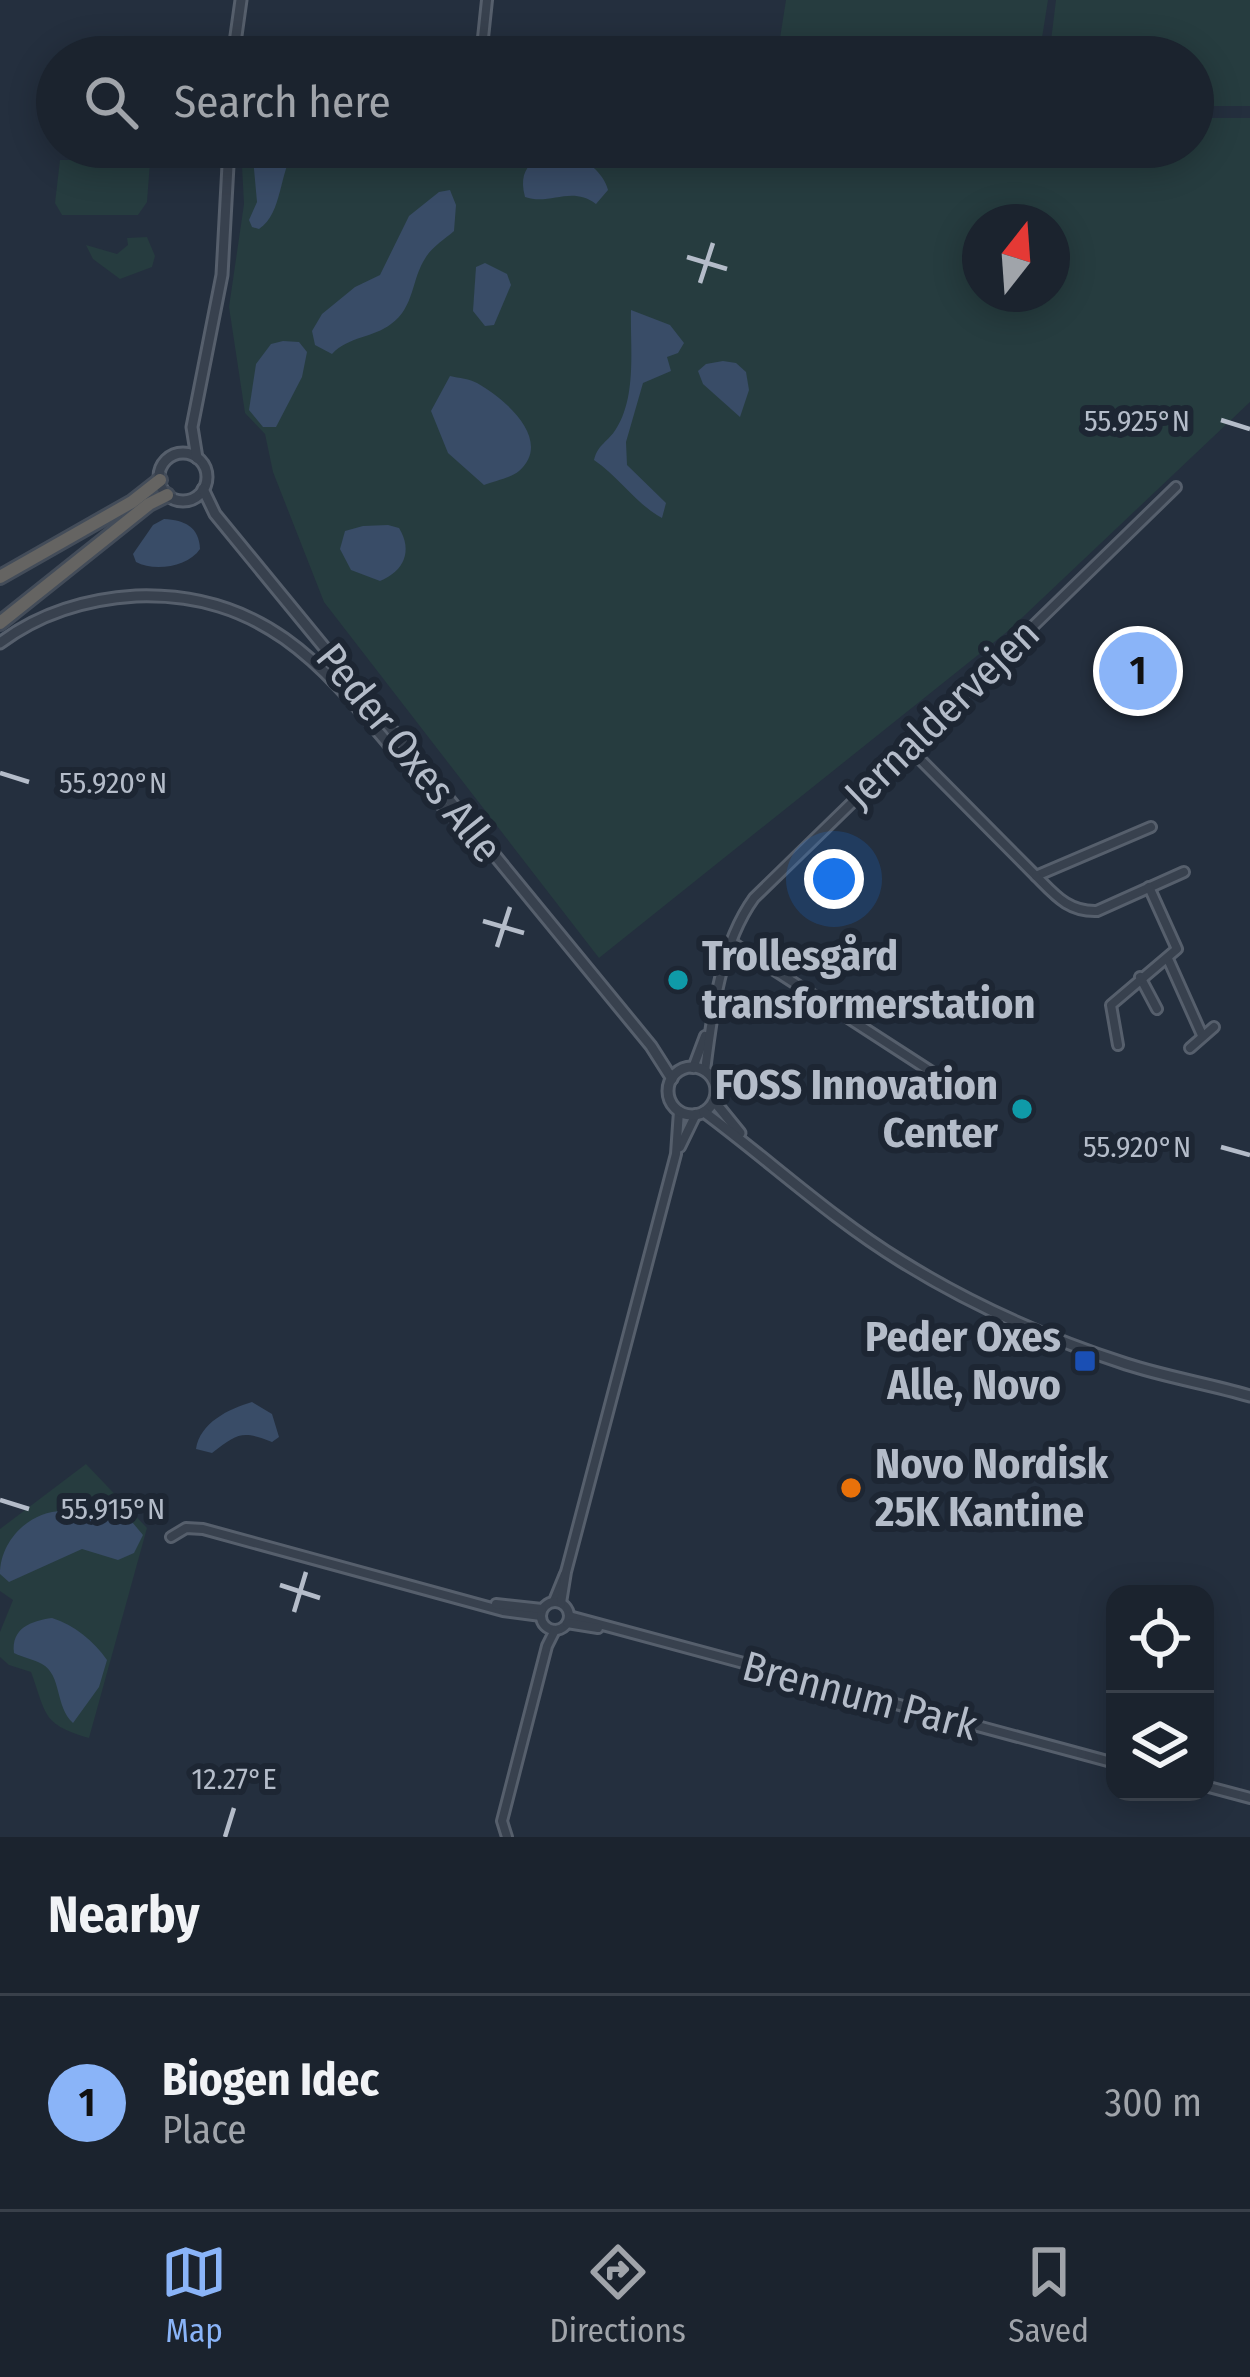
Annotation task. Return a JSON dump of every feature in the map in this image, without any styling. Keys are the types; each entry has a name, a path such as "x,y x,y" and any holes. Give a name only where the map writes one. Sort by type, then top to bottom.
{"highway":[{"path":"0,577 131,502 160,480"},
{"path":"0,623 149,504 167,495"}],"street":[{"path":"236,36 241,0"},
{"path":"483,36 487,0"},
{"path":"192,428 176,454 163,464 160,480 167,495 180,500 193,498 203,489 206,472 197,458 192,428 221,275 228,168"},
{"path":"176,454 197,458"},
{"name":"Jernaldervejen","path":"705,1071 731,942 754,898 1176,487"},
{"name":"Peder Oxes Alle","path":"203,489 214,514"},
{"name":"Peder Oxes Alle","path":"193,498 214,514 651,1046 672,1079"},
{"path":"0,643 47,616 110,598 172,597 251,617 291,640 326,670 448,812 494,857"},
{"path":"908,748 1066,905 1096,911 1184,872"},
{"path":"1036,876 1151,827"},
{"path":"1118,1045 1109,1010 1176,947 1149,886"},
{"path":"731,942 938,1076"},
{"path":"1168,958 1202,1035"},
{"path":"1140,977 1156,1010"},
{"name":"Jernaldervejen","path":"687,1069 711,1024"},
{"path":"1190,1048 1214,1027"},
{"name":"Peder Oxes Alle","path":"651,1046 687,1069"},
{"path":"171,1537 186,1528 203,1528 502,1611 542,1612 558,1602 676,1154 679,1111 669,1096 672,1079 687,1069 705,1071 715,1084 714,1101 747,1142"},
{"path":"676,1154 700,1113 714,1101"},
{"path":"679,1111 700,1113 747,1142 849,1227 977,1302 1127,1365 1247,1395"},
{"path":"551,1628 568,1619 558,1602"},
{"path":"507,1837 502,1821 551,1628 542,1612"},
{"name":"Brennum Park","path":"568,1619 1106,1761"},
{"path":"1214,1788 1250,1798"}],"green space":[{"path":"786,0 1048,0 1042,36 780,36"},
{"path":"1056,0 1250,0 1250,106 1214,106 1214,36 1052,36"},
{"path":"1214,118 1250,118 1250,402 1008,631 599,958 324,602 273,472 265,434 245,413 229,307 244,204 242,168 1214,168"},
{"path":"59,168 150,168 147,202 138,215 62,215 55,203"},
{"path":"147,237 155,256 152,267 120,279 93,259 86,245 117,254 128,245 127,238"},
{"path":"86,1464 147,1528 89,1738 54,1723 31,1672 0,1657 0,1632 13,1600 0,1591 0,1529"}],"water":[{"path":"254,168 286,168 273,213 259,229 249,220 257,202"},
{"path":"527,168 594,168 608,190 596,204 578,196 534,199 525,197"},
{"path":"450,190 456,205 454,231 426,257 399,317 332,354 315,345 312,331 322,314 355,287 380,275 409,216 439,192"},
{"path":"485,263 507,274 511,285 494,325 485,326 473,311 476,267"},
{"path":"631,310 670,325 684,343 678,353 667,357 671,371 643,383 626,442 627,465 666,503 662,518 594,460 616,429 627,402"},
{"path":"299,342 307,352 302,377 276,427 263,427 249,410 256,364 271,344"},
{"path":"723,361 736,363 746,372 749,390 740,417 703,384 698,371"},
{"path":"450,376 488,390 521,421 531,446 519,471 484,485 448,453 431,411"},
{"path":"164,519 190,526 200,549 170,566 136,562 133,554 153,525"},
{"path":"388,525 399,528 403,536 400,566 380,581 351,570 340,549 345,531"},
{"path":"252,1402 272,1414 279,1437 272,1442 240,1436 212,1453 196,1449 216,1418"},
{"path":"102,1508 127,1516 143,1535 134,1553 118,1560 82,1549 9,1582 0,1574 5,1550 28,1522 51,1512"},
{"path":"52,1618 83,1634 107,1660 99,1687 73,1723 48,1669 14,1653 16,1637 24,1627"}],"place":[{"name":"Biogen Idec","path":"1138,671"},
{"name":"Trollesgård transformerstation","path":"678,980"},
{"name":"FOSS Innovation Center","path":"1022,1109"},
{"name":"Peder Oxes Alle, Novo","path":"1085,1361"},
{"name":"Novo Nordisk 25K Kantine","path":"851,1488"}]}
